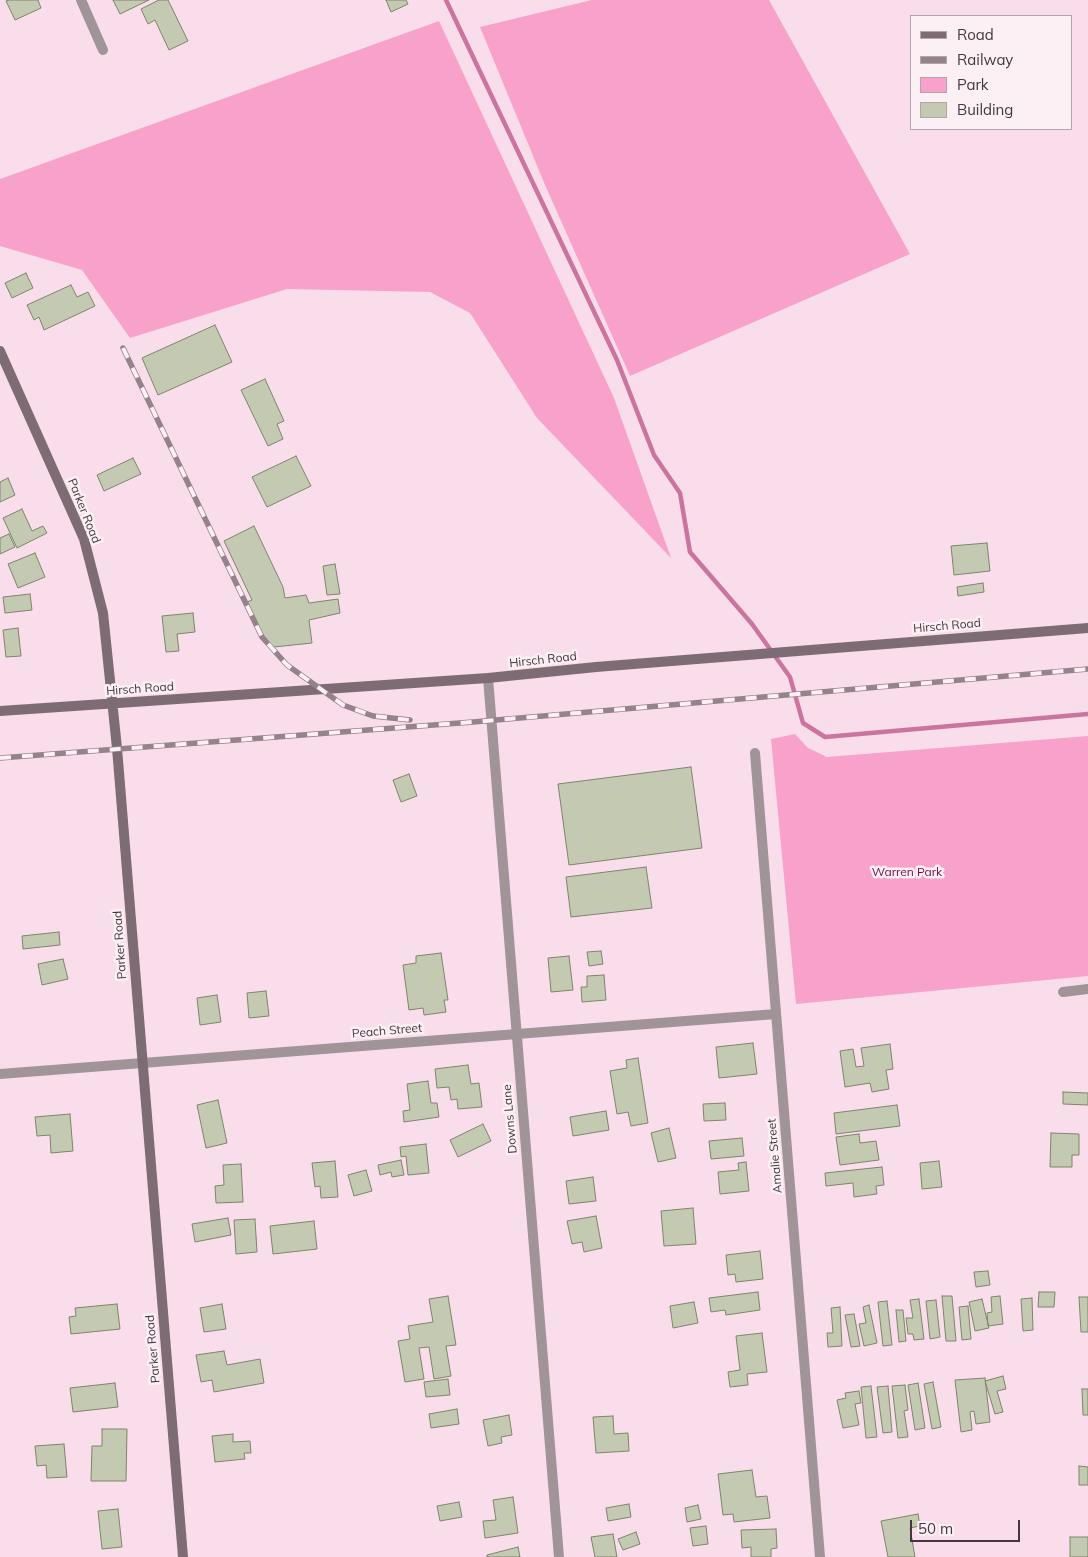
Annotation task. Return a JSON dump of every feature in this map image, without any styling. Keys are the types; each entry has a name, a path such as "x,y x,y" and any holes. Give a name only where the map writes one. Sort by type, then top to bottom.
{"main road":[{"name":"Parker Road","path":"0,351 84,539 103,613 113,703 182,1557"},
{"name":"Hirsch Road","path":"0,711 488,678 1088,628"}],"street":[{"path":"81,0 103,50"},
{"name":"Downs Lane","path":"488,678 558,1557"},
{"name":"Amalie Street","path":"755,754 820,1557"},
{"path":"1063,992 1088,990"},
{"name":"Peach Street","path":"0,1074 776,1014"}],"green space":[{"path":"592,0 769,0 910,254 630,376 545,185 480,27"},
{"path":"439,21 614,398 671,558 537,418 470,313 430,292 287,289 130,338 82,270 0,246 0,179"},
{"name":"Warren Park","path":"795,734 808,748 827,757 1088,736 1088,976 796,1004 771,739"}],"building":[{"path":"38,0 41,8 15,20 6,1"},
{"path":"113,0 149,0 120,14"},
{"path":"159,0 168,0 188,41 169,50 155,20 148,24 141,9"},
{"path":"386,0 406,0 408,4 391,12"},
{"path":"26,273 33,288 12,298 5,283"},
{"path":"71,285 77,297 88,292 95,306 44,330 39,317 34,320 27,305"},
{"path":"215,325 232,362 158,395 142,358"},
{"path":"265,379 284,421 277,424 283,439 268,446 241,390"},
{"path":"296,456 311,486 267,507 252,477"},
{"path":"133,458 141,474 104,491 97,475"},
{"path":"8,478 15,495 0,502 0,482"},
{"path":"22,509 32,531 43,526 47,533 17,548 3,518"},
{"path":"254,526 283,587 285,598 306,595 309,603 338,599 340,613 309,620 312,643 274,647 263,636 247,602 252,600 224,541"},
{"path":"9,534 15,547 0,554 0,538"},
{"path":"987,543 990,571 954,575 951,546"},
{"path":"35,553 45,577 18,588 8,564"},
{"path":"335,564 340,594 327,595 323,566"},
{"path":"983,583 984,592 958,596 957,587"},
{"path":"30,594 32,610 5,613 3,597"},
{"path":"193,613 195,632 177,634 179,651 166,652 162,616"},
{"path":"18,628 21,656 6,657 3,630"},
{"path":"691,767 702,848 569,865 558,784"},
{"path":"409,774 417,796 401,802 393,780"},
{"path":"646,867 652,908 571,917 566,877"},
{"path":"59,932 60,945 23,949 22,936"},
{"path":"601,951 603,964 589,966 587,952"},
{"path":"441,953 448,1000 444,1000 446,1012 424,1015 423,1008 409,1010 403,965 416,963 416,956"},
{"path":"569,956 573,990 551,992 548,958"},
{"path":"63,959 68,979 42,985 38,964"},
{"path":"604,975 606,1000 582,1002 581,987 587,987 587,976"},
{"path":"266,991 269,1016 249,1018 247,993"},
{"path":"217,995 221,1022 200,1025 197,998"},
{"path":"753,1043 757,1074 719,1078 716,1047"},
{"path":"890,1044 893,1069 886,1070 889,1089 872,1092 870,1083 845,1087 840,1051 853,1049 856,1067 864,1066 861,1048"},
{"path":"638,1058 648,1123 631,1126 628,1112 617,1114 610,1071 627,1068 626,1060"},
{"path":"468,1065 471,1084 479,1083 482,1107 458,1109 457,1099 451,1100 449,1087 437,1088 435,1069"},
{"path":"428,1081 431,1103 437,1103 439,1117 404,1122 403,1111 410,1110 407,1084"},
{"path":"1063,1092 1088,1093 1088,1105 1063,1104"},
{"path":"218,1100 227,1143 206,1148 197,1105"},
{"path":"725,1103 726,1120 704,1121 703,1104"},
{"path":"897,1105 900,1126 836,1134 834,1113"},
{"path":"606,1111 609,1130 573,1136 570,1117"},
{"path":"70,1114 73,1151 51,1153 50,1135 37,1136 35,1117"},
{"path":"483,1124 491,1141 458,1157 450,1140"},
{"path":"669,1128 676,1158 658,1162 651,1133"},
{"path":"1051,1133 1079,1134 1079,1155 1072,1155 1072,1167 1050,1167"},
{"path":"859,1134 860,1143 876,1141 879,1160 840,1165 836,1137"},
{"path":"742,1138 744,1156 711,1159 709,1141"},
{"path":"426,1144 429,1173 408,1175 406,1156 401,1157 400,1147"},
{"path":"401,1160 404,1175 392,1177 391,1172 380,1175 378,1165"},
{"path":"335,1161 338,1197 321,1198 320,1186 315,1187 312,1163"},
{"path":"939,1161 942,1187 922,1189 920,1163"},
{"path":"746,1162 749,1191 720,1194 718,1172 739,1170 738,1163"},
{"path":"241,1164 243,1202 216,1203 215,1186 224,1185 223,1165"},
{"path":"882,1167 884,1185 876,1186 877,1194 854,1197 853,1183 826,1186 825,1173"},
{"path":"366,1170 372,1191 354,1196 348,1175"},
{"path":"593,1177 596,1201 569,1204 566,1181"},
{"path":"693,1208 696,1244 664,1246 661,1211"},
{"path":"596,1216 602,1248 584,1252 582,1242 572,1244 567,1221"},
{"path":"228,1218 231,1235 195,1242 192,1224"},
{"path":"255,1219 257,1252 236,1254 234,1220"},
{"path":"314,1221 317,1249 273,1254 270,1226"},
{"path":"760,1251 763,1279 736,1282 735,1274 728,1275 726,1255"},
{"path":"988,1271 990,1285 976,1287 974,1272"},
{"path":"758,1292 760,1310 726,1315 725,1310 711,1312 709,1298"},
{"path":"1039,1292 1055,1292 1054,1307 1038,1307"},
{"path":"448,1296 456,1345 446,1346 451,1376 434,1379 429,1347 419,1348 424,1379 405,1382 398,1341 410,1339 408,1326 433,1322 429,1299"},
{"path":"942,1296 952,1296 956,1341 946,1341"},
{"path":"1000,1296 1003,1324 988,1326 987,1313 992,1312 991,1297"},
{"path":"1079,1297 1088,1297 1088,1332 1081,1332"},
{"path":"1032,1298 1033,1330 1023,1331 1021,1299"},
{"path":"919,1299 924,1339 914,1340 913,1334 908,1334 906,1318 913,1318 910,1300"},
{"path":"982,1299 989,1328 975,1331 969,1302"},
{"path":"936,1300 940,1337 930,1339 926,1301"},
{"path":"887,1301 892,1345 883,1346 878,1302"},
{"path":"694,1302 698,1323 673,1328 670,1306"},
{"path":"117,1304 120,1329 71,1334 69,1317 76,1316 75,1308"},
{"path":"222,1304 226,1329 204,1332 200,1308"},
{"path":"869,1305 877,1343 864,1346 859,1324 866,1323 863,1307"},
{"path":"968,1306 971,1339 962,1340 959,1307"},
{"path":"840,1307 842,1346 828,1347 827,1333 833,1333 831,1308"},
{"path":"896,1310 903,1310 906,1341 899,1342"},
{"path":"854,1314 860,1346 851,1347 845,1315"},
{"path":"762,1333 767,1372 747,1374 748,1385 730,1387 728,1372 740,1370 736,1336"},
{"path":"224,1351 227,1365 260,1359 264,1383 214,1392 212,1380 201,1382 196,1355"},
{"path":"1003,1376 1006,1389 997,1391 1003,1412 995,1414 985,1381"},
{"path":"985,1378 990,1422 976,1424 974,1411 970,1412 972,1430 961,1432 955,1380"},
{"path":"448,1379 450,1395 426,1397 424,1382"},
{"path":"933,1382 941,1427 932,1429 924,1384"},
{"path":"115,1383 118,1407 73,1412 70,1388"},
{"path":"918,1383 925,1428 915,1430 908,1385"},
{"path":"905,1385 908,1410 904,1411 908,1437 898,1438 892,1386"},
{"path":"871,1386 877,1437 866,1438 861,1387"},
{"path":"888,1386 892,1432 883,1433 877,1387"},
{"path":"1082,1389 1088,1389 1088,1415 1083,1415"},
{"path":"859,1391 861,1403 855,1404 859,1425 843,1428 837,1400 846,1398 845,1393"},
{"path":"457,1409 459,1424 431,1428 429,1414"},
{"path":"509,1415 512,1435 501,1437 502,1443 488,1446 483,1420"},
{"path":"613,1416 614,1434 628,1433 629,1451 596,1453 593,1417"},
{"path":"102,1429 127,1429 126,1481 91,1481 92,1446 102,1446"},
{"path":"233,1434 233,1442 250,1441 251,1453 244,1453 245,1459 215,1462 212,1436"},
{"path":"64,1444 67,1477 47,1478 46,1465 37,1466 35,1446"},
{"path":"1079,1466 1088,1467 1088,1485 1079,1485"},
{"path":"752,1470 756,1497 767,1496 770,1518 734,1522 733,1514 723,1515 718,1474"},
{"path":"513,1497 518,1533 485,1538 483,1521 496,1520 493,1500"},
{"path":"459,1502 462,1517 440,1521 437,1506"},
{"path":"629,1504 631,1517 608,1521 606,1508"},
{"path":"698,1505 701,1519 687,1522 685,1508"},
{"path":"118,1509 122,1547 102,1549 98,1511"},
{"path":"918,1514 920,1526 910,1528 915,1557 888,1557 881,1521"},
{"path":"706,1526 708,1544 693,1546 690,1528"},
{"path":"776,1529 777,1548 771,1549 771,1557 751,1557 751,1547 742,1548 741,1530"},
{"path":"636,1532 640,1544 623,1550 618,1539"},
{"path":"613,1534 617,1557 595,1557 591,1537"},
{"path":"1070,1537 1088,1537 1088,1557 1070,1557"},
{"path":"518,1547 520,1557 487,1557 487,1555"}],"waterway":[{"path":"446,0 617,360 654,455 680,493 690,552 752,624 790,677 803,723 825,737 1088,714"}],"railway":[{"path":"123,348 262,637 287,665 343,705 373,716 410,720"},
{"path":"0,758 473,722 1088,669"}]}
